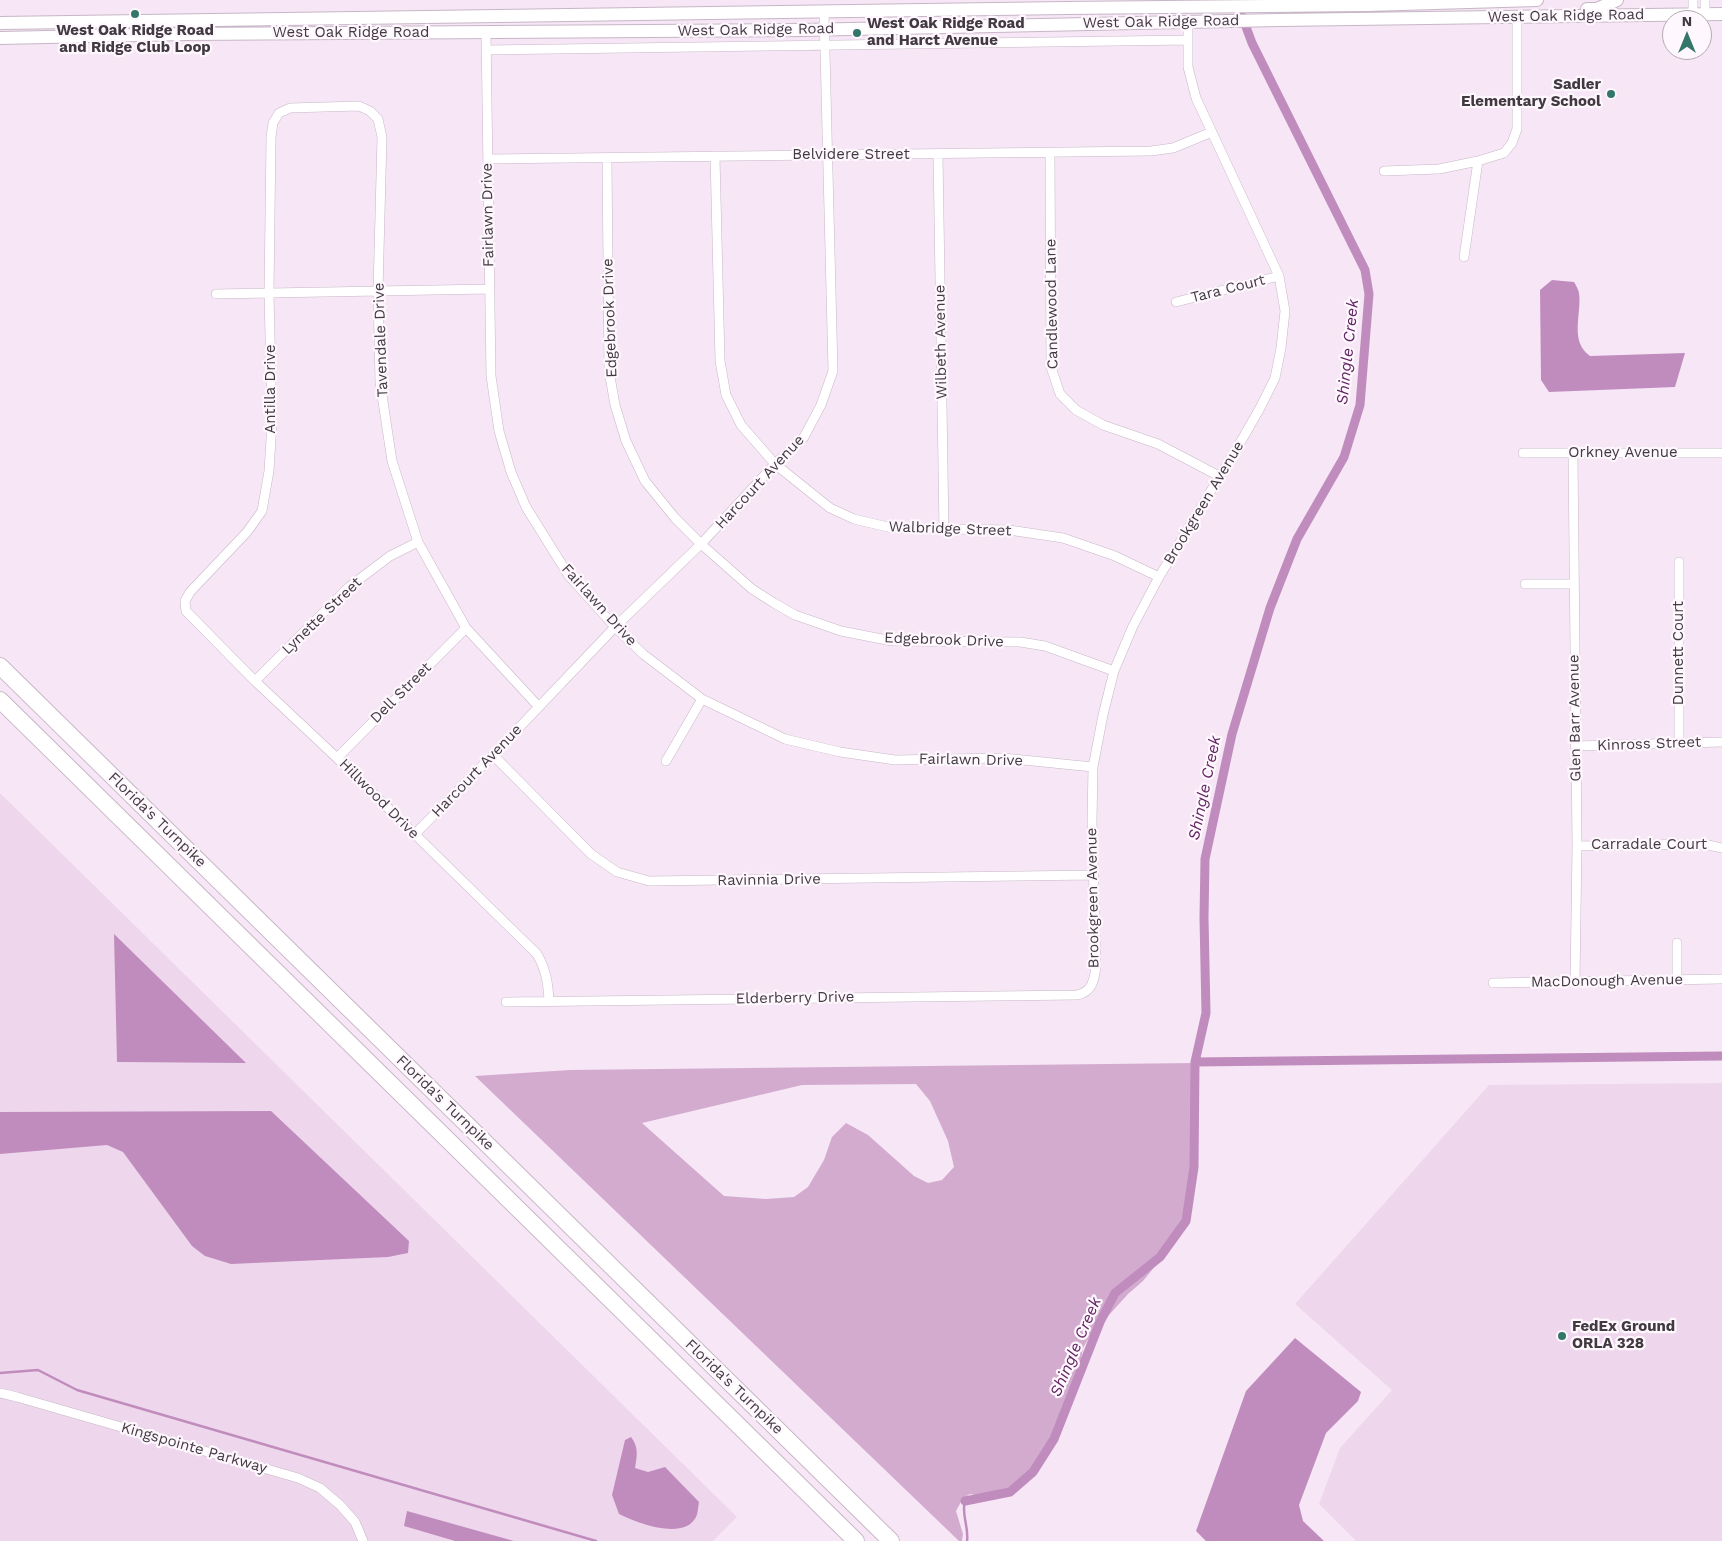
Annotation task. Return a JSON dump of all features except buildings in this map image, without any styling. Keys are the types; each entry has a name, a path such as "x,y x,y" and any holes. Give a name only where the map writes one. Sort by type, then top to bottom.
{"highway":[{"name":"Florida's Turnpike","path":"0,666 891,1541"},
{"name":"Florida's Turnpike","path":"0,700 856,1541"}],"street":[{"name":"West Oak Ridge Road","path":"0,23 593,15 803,6 824,12 1149,4 1262,6 1328,3 1537,0"},
{"path":"1547,16 1555,9 1598,9 1618,0"},
{"path":"1432,18 1441,10 1487,10 1489,2"},
{"path":"1031,26 1050,16 1146,15 1149,12 1149,4"},
{"path":"803,6 803,30"},
{"path":"1188,22 1189,15 1235,13 1246,6"},
{"name":"Harcourt Avenue","path":"414,835 539,708 615,627 702,544 775,464 804,438 821,405 833,372 824,12"},
{"name":"West Oak Ridge Road","path":"0,38 187,34 824,30 1211,21 1662,14"},
{"path":"486,32 486,25 488,23 570,23 586,21 593,15"},
{"path":"1384,171 1439,169 1478,161 1504,153 1512,143 1517,129 1517,17"},
{"path":"186,21 187,34"},
{"name":"Brookgreen Avenue","path":"1083,994 1089,989 1094,980 1096,967 1092,821 1094,767 1103,715 1114,671 1133,626 1159,577 1244,436 1275,378 1281,348 1285,311 1279,276 1196,98 1188,67 1188,22"},
{"name":"Fairlawn Drive","path":"486,32 491,376 499,431 511,472 526,507 569,576 615,627 643,654 702,699 785,739 840,752 895,760 1003,758 1094,767"},
{"path":"487,50 1188,40"},
{"name":"Antilla Drive","path":"186,611 184,601 190,592 247,532 262,511 270,471 272,423 270,293 271,137 273,122 279,113 290,108 359,106 370,111 378,119 382,137"},
{"name":"Belvidere Street","path":"488,159 1151,151 1173,148 1212,132"},
{"name":"Tavendale Drive","path":"382,137 378,291 380,382 392,461 418,542 466,628 539,708"},
{"name":"Candlewood Lane","path":"1050,153 1051,367 1060,394 1076,410 1103,424 1158,444 1219,476"},
{"name":"Wilbeth Avenue","path":"938,154 944,530"},
{"name":"Walbridge Street","path":"715,156 720,361 726,395 741,425 775,464 830,508 854,519 892,528 1008,530 1063,538 1115,556 1159,577"},
{"name":"Edgebrook Drive","path":"607,159 609,371 615,405 626,441 645,481 676,518 752,589 795,615 841,631 892,641 1020,642 1044,646 1114,671"},
{"path":"1464,257 1478,161"},
{"name":"Tara Court","path":"1176,302 1279,276"},
{"path":"216,294 489,289"},
{"name":"Orkney Avenue","path":"1523,453 1722,453"},
{"name":"Glen Barr Avenue","path":"1573,453 1576,846 1575,982"},
{"name":"Lynette Street","path":"255,681 349,587 390,556 418,542"},
{"name":"Dunnett Court","path":"1679,562 1679,744"},
{"path":"1525,584 1573,584"},
{"name":"Hillwood Drive","path":"186,611 255,681 337,758 537,954 545,968 549,1001"},
{"name":"Dell Street","path":"337,758 466,628"},
{"path":"666,761 702,699"},
{"name":"Kinross Street","path":"1575,746 1722,742"},
{"name":"Ravinnia Drive","path":"493,755 591,854 617,872 649,881 1093,875"},
{"name":"Carradale Court","path":"1576,846 1704,844 1722,848"},
{"path":"1676,943 1676,980"},
{"name":"MacDonough Avenue","path":"1493,983 1722,979"},
{"name":"Elderberry Drive","path":"506,1002 1083,994"},
{"name":"Kingspointe Parkway","path":"0,1393 298,1478 320,1488 340,1505 355,1522 363,1541"}],"shaded area":[{"path":"1552,280 1574,282 1576,286 1579,293 1578,335 1584,350 1590,356 1685,353 1675,387 1549,392 1541,380 1540,290"},
{"path":"0,793 737,1517 713,1541 0,1541"},
{"path":"114,934 246,1063 117,1062"},
{"path":"1196,1063 1195,1147 1192,1186 1183,1224 1165,1254 1143,1281 1128,1294 1090,1336 1083,1348 1074,1397 1044,1452 1019,1482 1004,1495 996,1498 970,1494 963,1498 956,1511 963,1534 962,1541 959,1541 475,1076 570,1070","holes":["916,1084 930,1101 948,1141 954,1167 942,1180 928,1183 914,1176 868,1135 846,1123 832,1137 824,1160 808,1187 794,1197 766,1199 724,1196 642,1123 802,1085"]},
{"path":"1722,1083 1722,1541 1356,1541 1319,1504 1340,1448 1392,1390 1295,1304 1489,1085"},
{"path":"271,1111 409,1241 408,1253 388,1257 231,1264 205,1256 192,1246 123,1152 107,1145 0,1154 0,1112"},
{"path":"1295,1338 1361,1392 1358,1401 1326,1433 1299,1505 1303,1521 1324,1541 1206,1541 1196,1531 1246,1391"},
{"path":"631,1437 636,1448 635,1468 648,1472 665,1467 699,1502 697,1515 690,1524 681,1528 660,1528 637,1522 619,1514 612,1495 625,1440"},
{"path":"407,1511 514,1541 455,1541 404,1526"}],"waterway":[{"name":"Shingle Creek","path":"965,1501 1010,1492 1033,1472 1054,1439 1100,1322 1115,1293 1160,1257 1186,1221 1194,1167 1195,1062 1206,1013 1205,859 1232,734 1270,608 1297,539 1344,457 1360,405 1369,294 1365,270 1252,43 1236,0"},
{"path":"1195,1062 1722,1056"},
{"path":"0,1373 38,1370 77,1390 596,1541"},
{"name":"Shingle Creek","path":"965,1501 967,1541"}],"place":[{"name":"West Oak Ridge Road and Ridge Club Loop","path":"135,14"},
{"name":"West Oak Ridge Road and Harct Avenue","path":"857,33"},
{"name":"Sadler Elementary School","path":"1611,94"},
{"name":"FedEx Ground ORLA 328","path":"1562,1336"}]}
